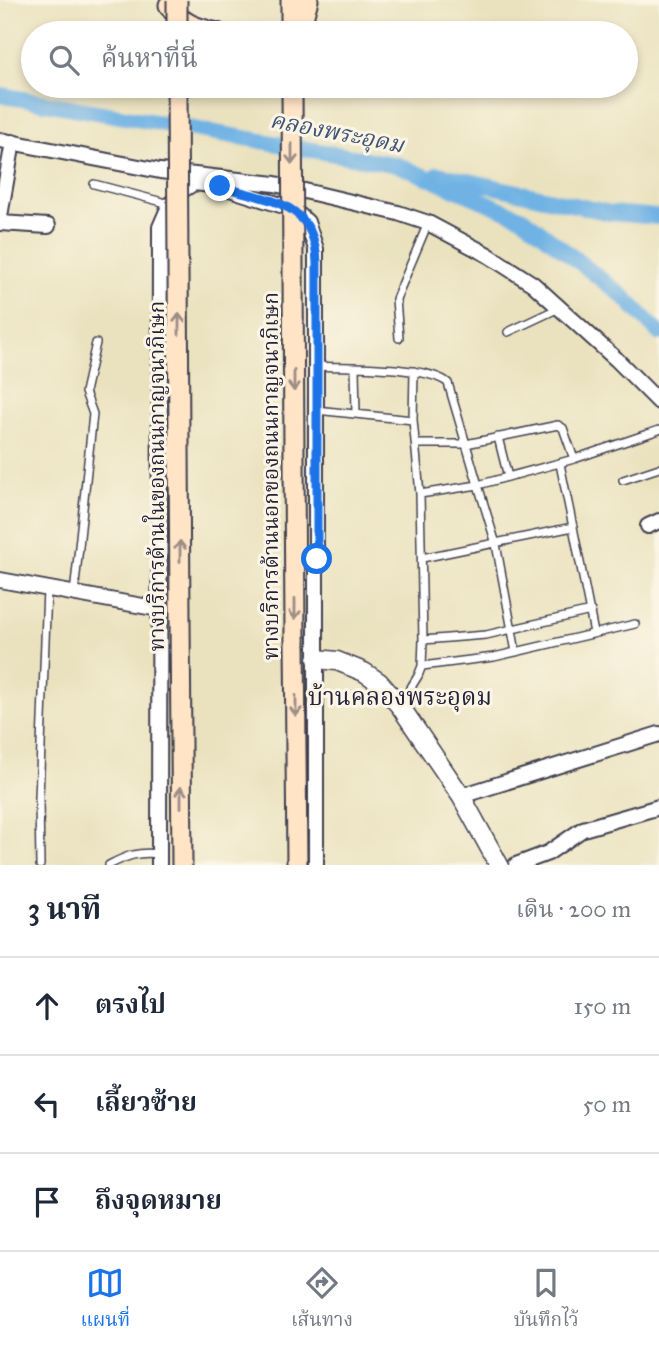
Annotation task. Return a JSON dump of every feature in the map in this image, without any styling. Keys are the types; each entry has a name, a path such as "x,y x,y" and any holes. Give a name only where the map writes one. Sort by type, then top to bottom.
{"main road":[{"path":"167,0 177,18 182,21"},
{"path":"177,0 177,21"},
{"path":"291,0 291,21"},
{"path":"302,21 308,0"},
{"name":"ทางบริการด้านในของถนนกาญจนาภิเษก","path":"177,98 182,865"},
{"name":"ทางบริการด้านนอกของถนนกาญจนาภิเษก","path":"292,98 297,865"}],"street":[{"path":"0,216 7,141 160,171 275,184 398,213 428,223 488,255 533,284 659,402"},
{"path":"159,860 159,241 160,227 170,204 194,183 220,186 287,207 307,222 316,249 317,865"},
{"path":"0,223 48,226"},
{"path":"0,580 159,609"},
{"path":"317,659 337,661 364,672 379,682 400,706 461,796 499,865"},
{"path":"461,796 659,734"},
{"path":"516,865 548,853 583,830 659,807"}],"lane":[{"path":"94,184 170,204"},
{"path":"399,338 396,299 428,223"},
{"path":"508,332 560,307"},
{"path":"74,594 93,414 85,392 96,343"},
{"path":"316,366 414,371 443,378 448,383 496,544 516,652"},
{"path":"355,368 356,414"},
{"path":"400,706 422,666 422,558 417,444 413,419 414,371"},
{"path":"315,410 413,419"},
{"path":"417,444 466,444 558,425 563,428 574,459"},
{"path":"420,494 478,485 560,464 659,430"},
{"path":"498,437 508,477"},
{"path":"560,464 594,633"},
{"path":"623,480 659,468"},
{"path":"422,558 573,527"},
{"path":"40,865 47,589"},
{"path":"423,640 486,635 591,611"},
{"path":"422,666 494,657 635,624"},
{"path":"109,865 126,856 144,852 159,860"}],"waterway":[{"name":"คลองพระอุดม","path":"0,95 398,165 523,218 625,298 659,333"},
{"path":"438,174 610,213 659,217"}],"district":[{"name":"บ้านคลองพระอุดม","path":"400,697"}],"route":[{"path":"220,186 287,207 307,222 313,236 317,263 317,559"}]}
